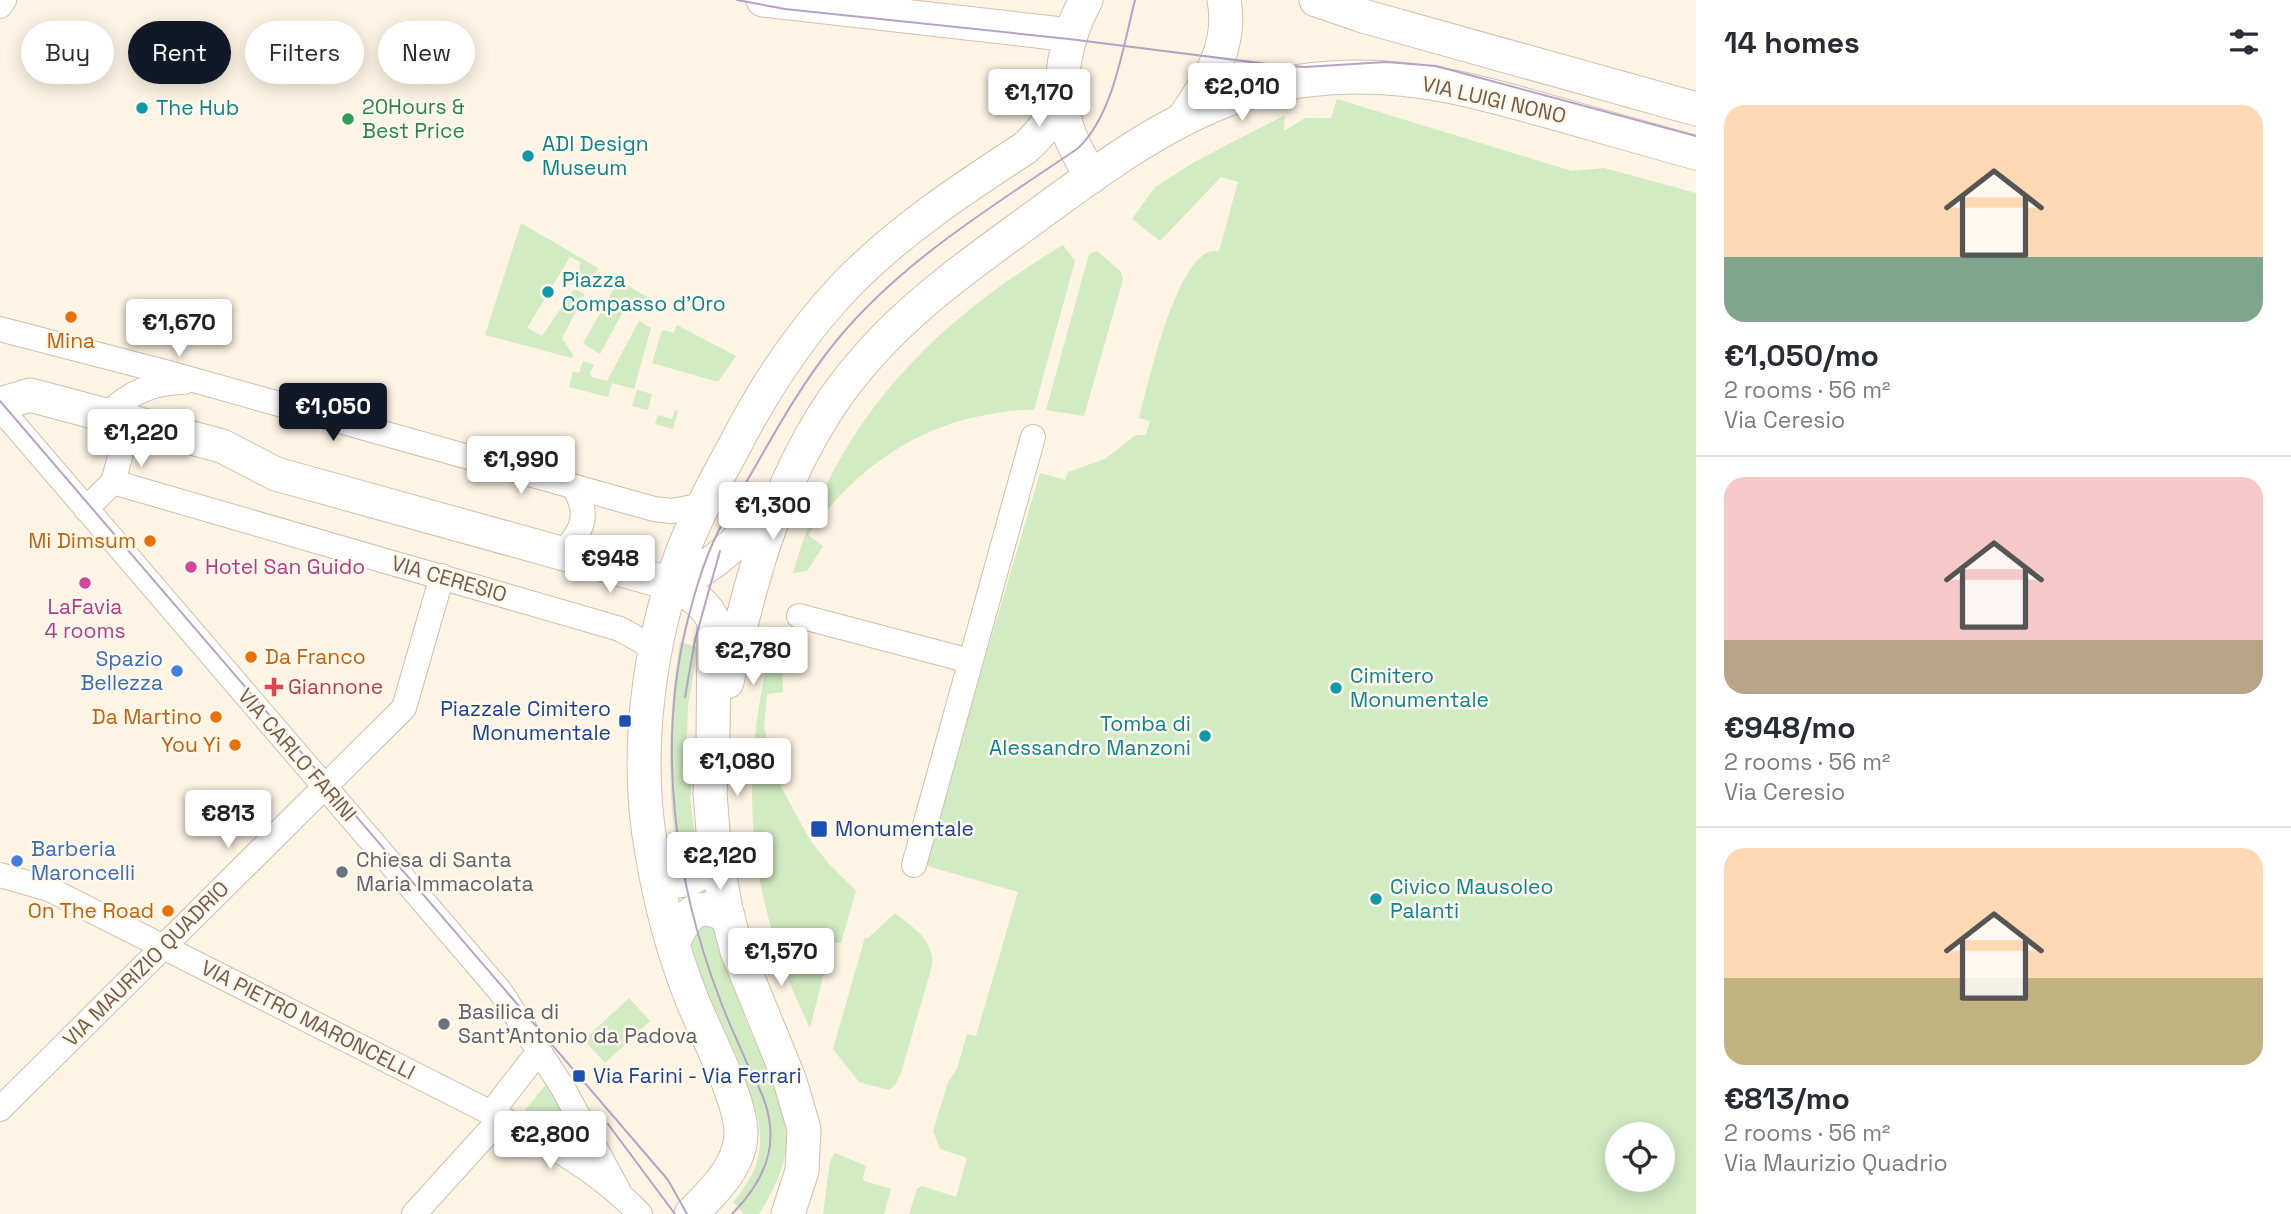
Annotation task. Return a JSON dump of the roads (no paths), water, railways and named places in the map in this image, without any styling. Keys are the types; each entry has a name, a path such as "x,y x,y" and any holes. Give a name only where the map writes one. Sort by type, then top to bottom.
{"main road":[{"path":"763,0 1071,35"},
{"path":"1086,0 1071,35 1063,93 1064,115 1069,134 1091,177"},
{"path":"713,742 746,602 768,527 785,484 839,393 904,318 953,276 1091,177 1181,121 1207,83 1222,49 1226,23 1224,0"},
{"name":"VIA LUIGI NONO","path":"1316,0 1363,16 1696,109"},
{"name":"VIA LUIGI NONO","path":"1181,121 1231,98 1288,83 1340,78 1392,78 1460,87 1696,153"},
{"path":"702,1210 732,1166 739,1149 741,1132 735,1105 691,997 673,942 649,835 642,764 644,736 656,655 672,584 686,543 704,505 765,392 792,351 826,308 865,267 918,222 1025,148 1049,122 1063,93"},
{"path":"2,410 129,433 222,446 276,474 672,584 694,597 712,618 715,644 710,793 716,855 728,916 742,965 790,1081 804,1129 804,1150 795,1205"},
{"path":"672,584 696,575 724,555 785,484"},
{"path":"657,874 669,881 685,881 707,868 716,855"},
{"path":"673,942 692,912 711,909 728,916"}],"street":[{"path":"0,6 4,0"},
{"path":"0,329 164,378 198,382 662,510 684,510 704,505"},
{"path":"86,509 113,482 138,404 164,378"},
{"name":"VIA CARLO FARINI","path":"2,410 500,991 563,1088 619,1192"},
{"path":"914,865 970,662 1004,568 1033,437"},
{"name":"VIA CERESIO","path":"113,482 620,629 645,643 656,655"},
{"path":"562,553 575,537 583,516 584,507 574,487"},
{"name":"VIA MAURIZIO QUADRIO","path":"0,1109 404,708 442,576"},
{"path":"799,617 970,662"},
{"name":"VIA PIETRO MARONCELLI","path":"0,875 49,889 496,1115"},
{"path":"414,1214 496,1115 540,1051"},
{"name":"VIA CARLO FARINI","path":"496,1115 556,1148 619,1192 640,1214"}],"tram line":[{"path":"737,0 785,9 1069,39 1275,65 1305,67 1386,62 1436,66 1696,136"},
{"path":"732,1214 749,1195 762,1174 769,1151 770,1125 764,1100 725,1013 704,953 691,907 675,814 672,767 677,673 699,579 731,507 793,402 837,340 863,311 919,260 1077,149 1089,135 1100,119 1115,80 1135,0"},
{"path":"0,401 668,1180 687,1214"},
{"path":"685,697 695,640 720,551"},
{"path":"608,1124 675,1214"}],"place":[{"name":"The Hub","path":"142,108"},
{"name":"20Hours & Best Price","path":"348,119"},
{"name":"ADI Design Museum","path":"528,156"},
{"name":"Piazza Compasso d’Oro","path":"548,292"},
{"name":"Mina","path":"71,317"},
{"name":"Mi Dimsum","path":"150,541"},
{"name":"Hotel San Guido","path":"191,567"},
{"name":"LaFavia 4 rooms","path":"85,583"},
{"name":"Da Franco","path":"251,657"},
{"name":"Spazio Bellezza","path":"177,671"},
{"name":"Giannone","path":"274,687"},
{"name":"Cimitero Monumentale","path":"1336,688"},
{"name":"Da Martino","path":"216,717"},
{"name":"Piazzale Cimitero Monumentale","path":"625,721"},
{"name":"Tomba di Alessandro Manzoni","path":"1205,736"},
{"name":"You Yi","path":"235,745"},
{"name":"Monumentale","path":"819,829"},
{"name":"Barberia Maroncelli","path":"17,861"},
{"name":"Chiesa di Santa Maria Immacolata","path":"342,872"},
{"name":"Civico Mausoleo Palanti","path":"1376,899"},
{"name":"On The Road","path":"168,911"},
{"name":"Basilica di Sant'Antonio da Padova","path":"444,1024"},
{"name":"Via Farini - Via Ferrari","path":"579,1076"}]}
